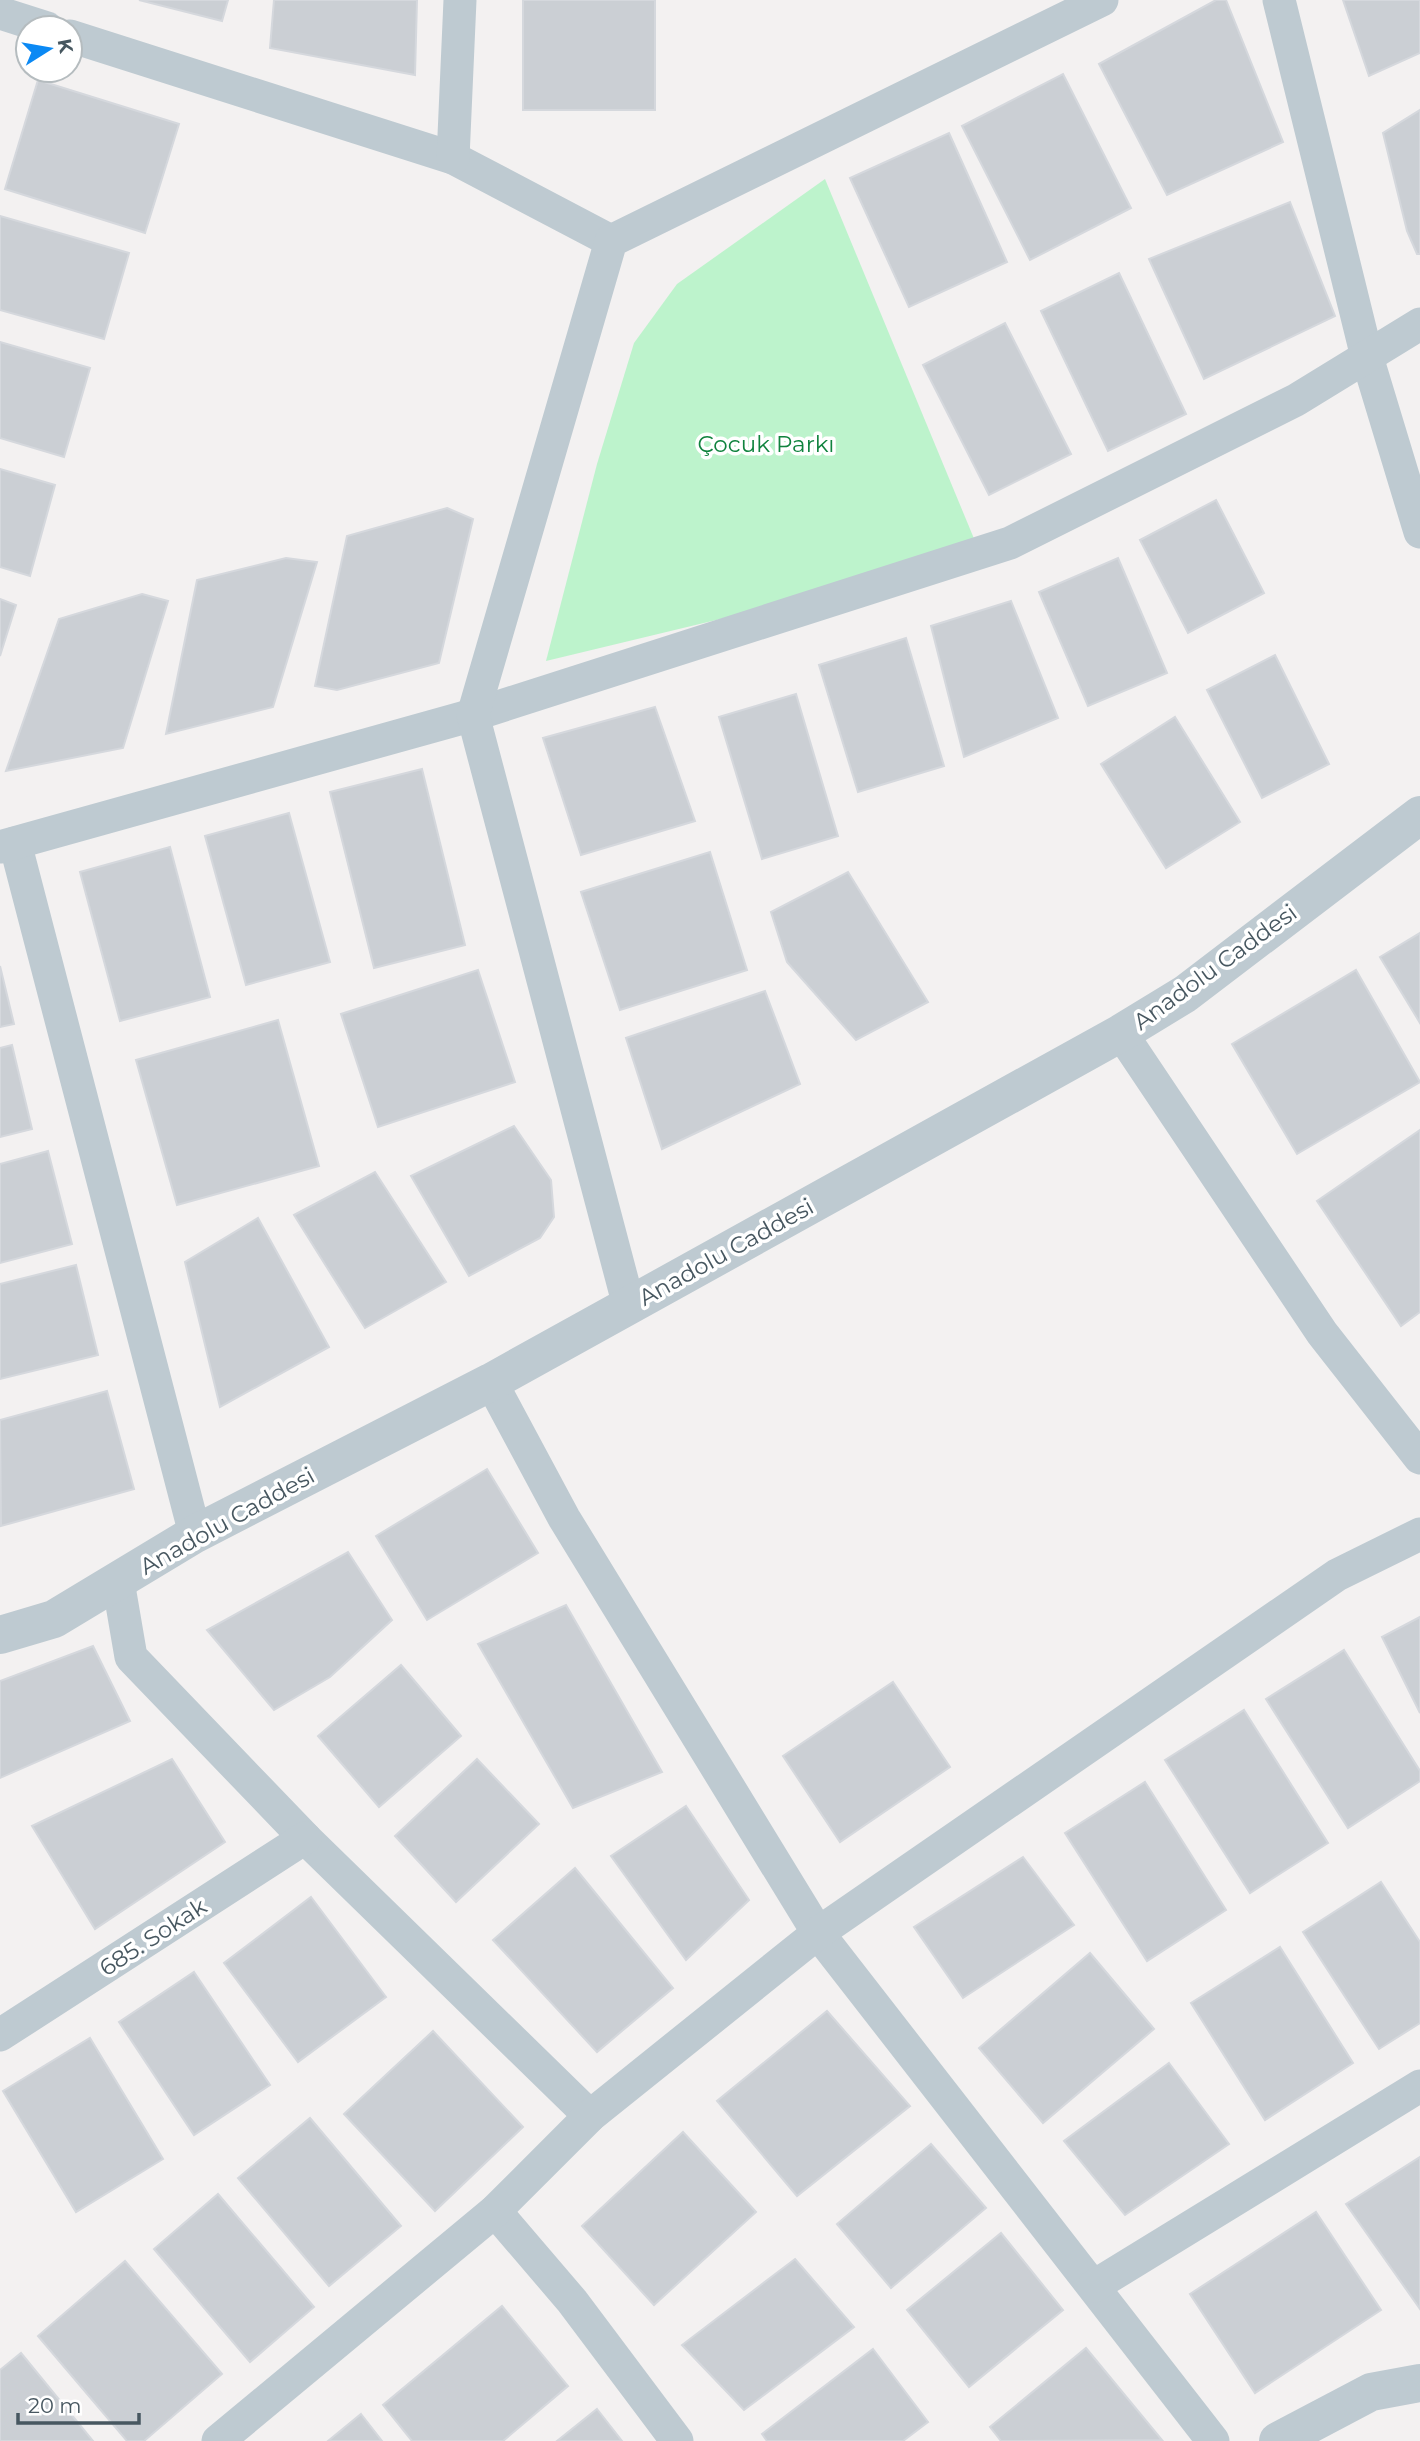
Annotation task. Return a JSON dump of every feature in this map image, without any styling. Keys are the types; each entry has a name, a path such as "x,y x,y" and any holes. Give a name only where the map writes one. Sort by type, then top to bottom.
{"street":[{"path":"453,158 460,0"},
{"path":"629,1306 473,715 611,241 1102,0"},
{"path":"1279,0 1367,357 1420,532"},
{"path":"84,40 453,158 611,241"},
{"path":"195,1534 8,845 473,715 1010,543 1296,400 1420,324"},
{"name":"Anadolu Caddesi","path":"0,1635 54,1619 195,1534 491,1382 1121,1033 1185,993 1420,815"},
{"path":"1121,1033 1322,1333 1420,1458"},
{"path":"491,1382 564,1518 818,1933 1213,2441"},
{"path":"218,2441 495,2211 590,2116 818,1933 1337,1575 1420,1534"},
{"path":"118,1581 131,1657 305,1838 590,2116"},
{"name":"685. Sokak","path":"0,2035 305,1838"},
{"path":"1094,2286 1420,2086"},
{"path":"495,2211 572,2301 677,2441"},
{"path":"1278,2441 1371,2392 1420,2383"}],"green space":[{"name":"Çocuk Parkı","path":"825,179 975,541 774,606 546,661 597,464 634,343 677,284"}],"building":[{"path":"139,0 228,0 222,21"},
{"path":"274,0 417,0 415,75 270,48"},
{"path":"523,0 655,0 655,110 523,110"},
{"path":"1216,0 1226,0 1283,142 1167,195 1099,64"},
{"path":"1343,0 1420,0 1420,53 1369,76"},
{"path":"1063,74 1131,208 1030,260 962,126"},
{"path":"37,84 51,84 179,124 145,233 5,189"},
{"path":"1420,110 1420,254 1417,254 1407,231 1383,133"},
{"path":"949,133 1007,262 909,307 850,178"},
{"path":"1290,202 1335,316 1204,379 1149,259"},
{"path":"0,216 129,253 104,339 0,310"},
{"path":"1119,273 1186,414 1108,451 1041,311"},
{"path":"1005,323 1071,454 989,495 923,365"},
{"path":"0,342 90,368 64,457 0,438"},
{"path":"0,469 55,485 30,576 0,567"},
{"path":"1216,500 1264,593 1188,633 1140,540"},
{"path":"447,508 473,519 439,663 337,690 315,686 347,536"},
{"path":"286,558 317,562 273,707 166,734 197,580"},
{"path":"1118,558 1167,673 1088,706 1039,592"},
{"path":"142,594 168,601 123,748 6,771 59,619"},
{"path":"0,599 16,605 0,656"},
{"path":"1011,601 1058,718 964,757 931,626"},
{"path":"906,638 944,766 858,792 819,665"},
{"path":"1275,655 1329,764 1262,798 1207,690"},
{"path":"796,694 838,836 762,859 719,717"},
{"path":"655,707 695,821 581,855 543,738"},
{"path":"1175,717 1240,822 1166,868 1101,764"},
{"path":"422,769 465,945 374,968 330,792"},
{"path":"289,813 330,962 246,985 205,836"},
{"path":"170,847 210,997 120,1021 80,872"},
{"path":"710,852 747,970 620,1010 581,892"},
{"path":"848,872 928,1002 856,1040 787,962 771,912"},
{"path":"1420,933 1420,1023 1380,957"},
{"path":"0,966 14,1024 0,1027"},
{"path":"478,970 515,1082 378,1127 341,1014"},
{"path":"1356,970 1420,1082 1297,1154 1232,1044"},
{"path":"765,991 800,1084 662,1149 626,1038"},
{"path":"278,1020 319,1166 177,1205 136,1060"},
{"path":"12,1045 32,1129 0,1137 0,1048"},
{"path":"514,1126 551,1180 554,1217 540,1238 469,1276 411,1176"},
{"path":"1420,1130 1420,1312 1401,1326 1317,1201"},
{"path":"48,1151 72,1244 0,1263 0,1164"},
{"path":"375,1172 446,1282 365,1328 294,1215"},
{"path":"258,1218 329,1347 220,1407 185,1262"},
{"path":"76,1265 98,1355 0,1379 0,1284"},
{"path":"107,1391 134,1489 1,1526 0,1420"},
{"path":"487,1469 538,1553 427,1620 376,1536"},
{"path":"348,1552 392,1620 330,1677 274,1710 207,1630"},
{"path":"566,1605 662,1772 573,1808 478,1644"},
{"path":"1420,1617 1420,1713 1382,1637"},
{"path":"93,1646 130,1721 0,1778 0,1681"},
{"path":"1344,1650 1420,1771 1420,1781 1348,1828 1266,1699"},
{"path":"401,1665 461,1736 379,1807 318,1736"},
{"path":"893,1682 950,1767 840,1842 783,1756"},
{"path":"1244,1710 1328,1843 1250,1893 1165,1760"},
{"path":"172,1759 225,1842 95,1929 32,1826"},
{"path":"477,1759 539,1824 456,1902 395,1836"},
{"path":"1145,1782 1226,1910 1147,1961 1065,1833"},
{"path":"686,1806 749,1900 686,1960 611,1856"},
{"path":"1023,1857 1074,1925 963,1998 914,1927"},
{"path":"575,1868 673,1988 597,2052 493,1940"},
{"path":"1381,1882 1420,1942 1420,2023 1379,2049 1303,1932"},
{"path":"311,1897 386,1997 298,2062 224,1963"},
{"path":"1280,1947 1353,2063 1265,2120 1191,2003"},
{"path":"1090,1953 1154,2029 1043,2123 979,2048"},
{"path":"194,1972 270,2085 194,2135 119,2022"},
{"path":"827,2011 910,2106 797,2196 717,2101"},
{"path":"433,2031 523,2127 435,2211 344,2114"},
{"path":"90,2038 163,2159 76,2212 3,2091"},
{"path":"1169,2063 1229,2144 1125,2215 1064,2141"},
{"path":"310,2118 401,2226 329,2286 238,2178"},
{"path":"683,2132 756,2212 654,2305 582,2226"},
{"path":"931,2144 986,2208 891,2288 837,2224"},
{"path":"1420,2157 1420,2309 1346,2204"},
{"path":"218,2194 314,2307 250,2362 154,2249"},
{"path":"1316,2212 1381,2310 1255,2393 1190,2294"},
{"path":"1001,2233 1063,2310 969,2387 907,2310"},
{"path":"795,2259 854,2327 744,2410 682,2345"},
{"path":"125,2261 222,2374 144,2441 127,2441 38,2336"},
{"path":"502,2306 568,2386 503,2441 412,2441 383,2405"},
{"path":"1086,2348 1162,2440 1001,2441 990,2427"},
{"path":"873,2349 928,2422 903,2441 767,2441 762,2434"},
{"path":"21,2353 93,2441 0,2441 0,2370"},
{"path":"597,2409 622,2441 557,2441"},
{"path":"361,2414 382,2441 328,2441"}]}
